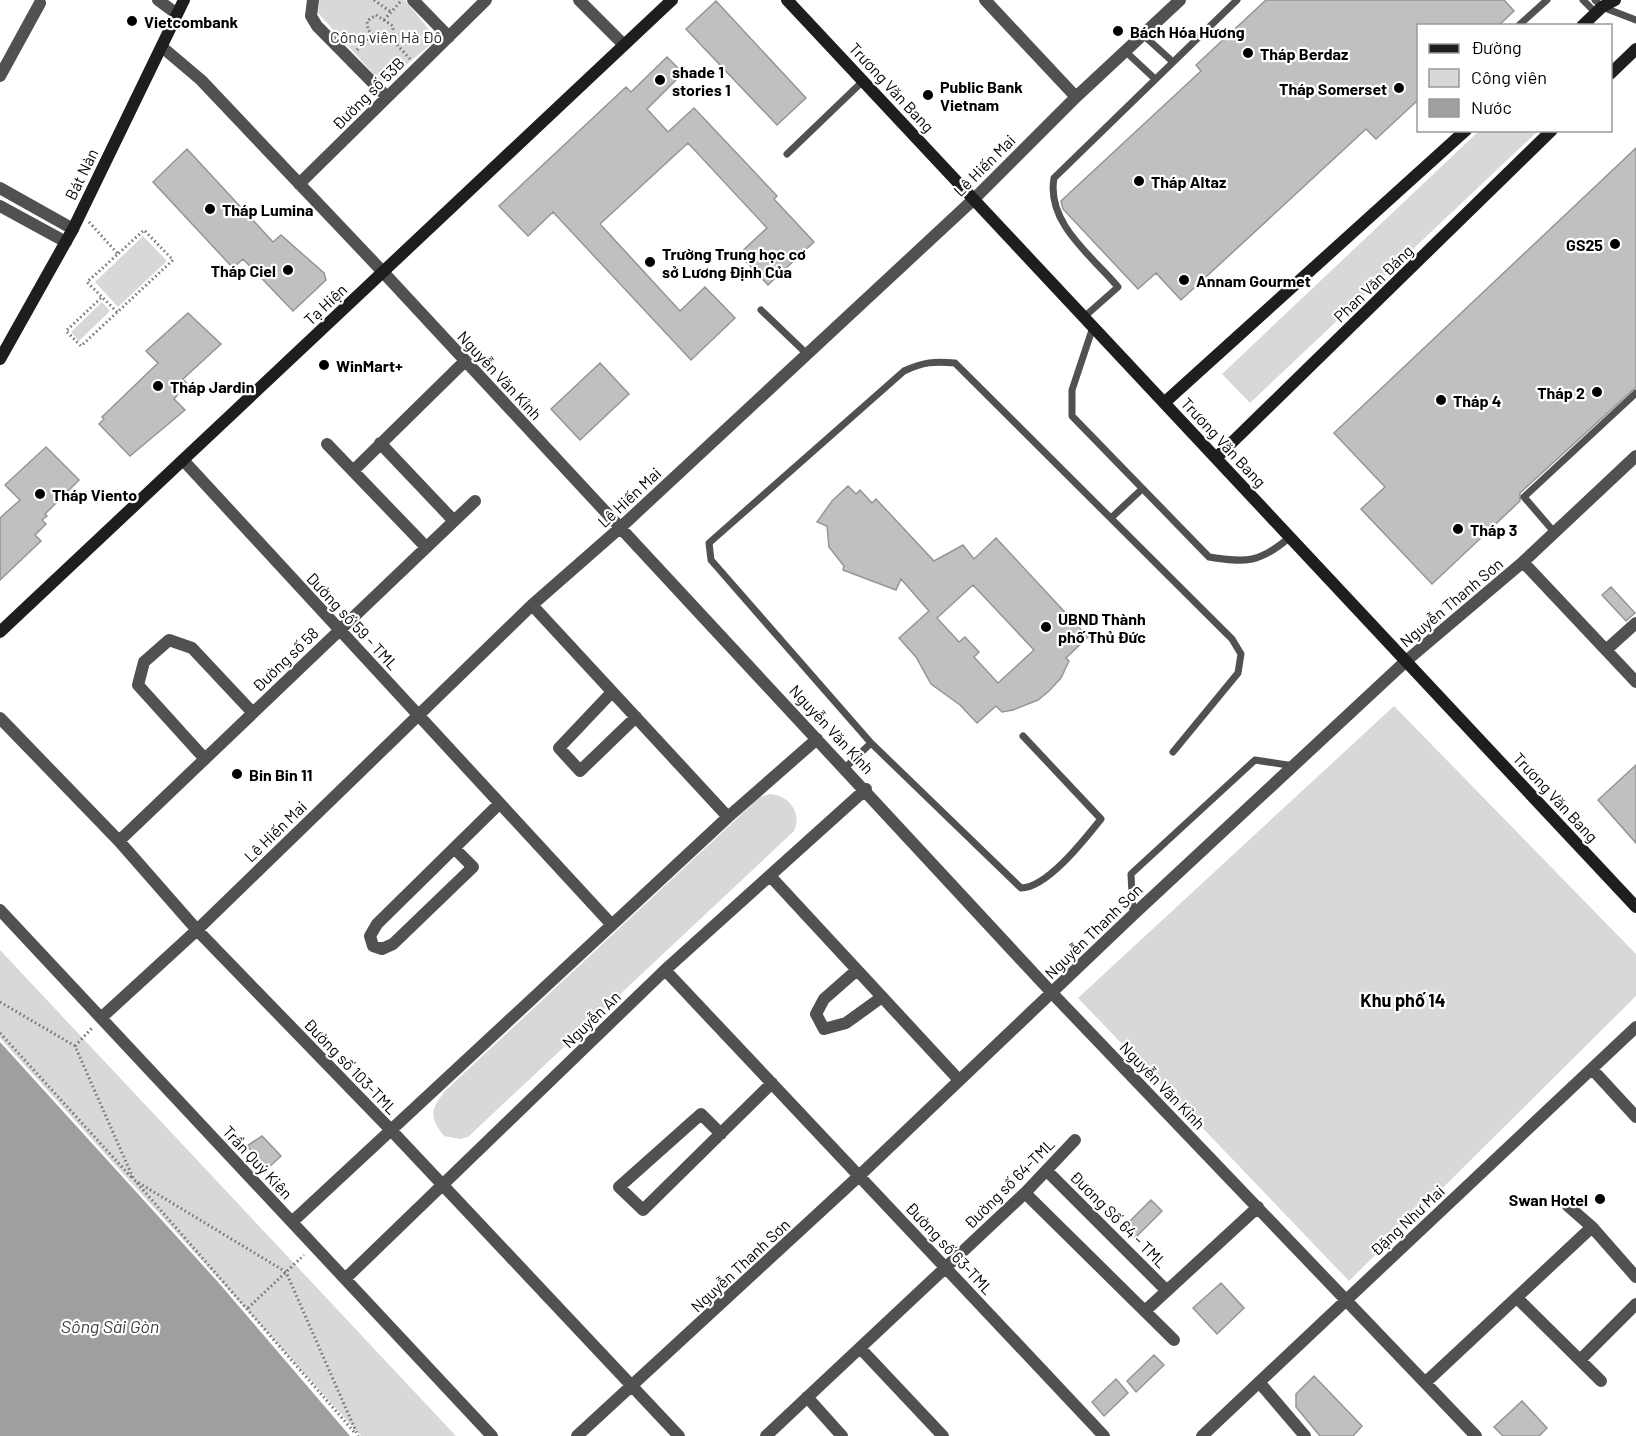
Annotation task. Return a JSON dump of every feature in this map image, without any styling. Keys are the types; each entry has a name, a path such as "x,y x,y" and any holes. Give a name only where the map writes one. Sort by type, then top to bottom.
{"street":[{"path":"158,0 177,14"},
{"name":"Bát Nàn","path":"0,359 73,229 184,0"},
{"path":"313,0 311,16 317,26 387,97"},
{"path":"413,0 449,37"},
{"name":"Đường số 53B","path":"299,184 486,0"},
{"path":"579,0 624,45"},
{"name":"Tạ Hiện","path":"0,632 672,0"},
{"name":"Trương Văn Bang","path":"787,0 1636,907"},
{"name":"Lê Hiến Mai","path":"101,1018 197,930 532,605 621,527 974,200 1076,96 1180,0"},
{"path":"1584,24 1598,7 1615,0"},
{"path":"992,2 1076,96"},
{"path":"0,76 40,3"},
{"name":"Nguyễn Văn Kỉnh","path":"162,47 201,80 384,272 464,362 866,789 1052,993 1476,1436"},
{"path":"1612,73 1636,49"},
{"path":"1164,403 1464,132"},
{"name":"Phan Văn Đáng","path":"1216,458 1550,132"},
{"path":"0,188 73,229"},
{"path":"0,206 66,242"},
{"path":"353,471 464,362"},
{"path":"380,443 454,521"},
{"path":"327,444 426,547"},
{"name":"Nguyễn Thanh Sơn","path":"577,1436 859,1176 1133,915 1406,661 1523,562 1636,456"},
{"name":"Dường số 59 - TML","path":"183,460 612,925"},
{"name":"Đường số 58","path":"119,840 475,501"},
{"path":"1523,562 1636,682"},
{"path":"532,605 728,817"},
{"path":"1606,650 1636,623"},
{"path":"205,759 138,685 144,662 169,640 192,648 253,713"},
{"path":"612,692 559,748 580,771 636,717"},
{"name":"Đường số 103-TML","path":"0,718 119,840 197,930 390,1129 441,1186 679,1436"},
{"path":"292,1222 728,817 817,739"},
{"name":"Nguyễn An","path":"345,1279 665,970 771,877 866,789"},
{"path":"454,848 473,867 393,944 382,949 373,946 370,936 376,924 454,848 500,804"},
{"path":"771,877 959,1080"},
{"name":"Trần Quý Kiên","path":"0,910 492,1436"},
{"name":"Đường số 63-TML","path":"665,970 1104,1436"},
{"path":"857,970 824,999 816,1014 824,1029 846,1023 882,996"},
{"name":"Đặng Như Mai","path":"1202,1436 1636,1027"},
{"path":"1592,1069 1636,1117"},
{"path":"721,1134 701,1114 619,1187 643,1210 721,1134 772,1083"},
{"name":"Đường số 64-TML","path":"766,1436 1047,1171 1075,1140"},
{"name":"Đương Số 64 - TML","path":"1047,1171 1167,1291"},
{"path":"1024,1193 1146,1310 1174,1340"},
{"path":"1568,1206 1592,1227 1636,1277"},
{"name":"Đương Số 64 - TML","path":"1146,1310 1258,1208"},
{"path":"1426,1382 1592,1227"},
{"path":"1517,1298 1601,1381"},
{"path":"1580,1360 1636,1304"},
{"path":"860,1348 943,1436"},
{"path":"1259,1382 1305,1436"},
{"path":"807,1397 842,1436"}],"lane":[{"path":"1084,317 1118,287 1058,216 1052,200 1054,178 1237,0"},
{"path":"1520,24 1547,0"},
{"path":"1583,0 1636,20"},
{"path":"1143,34 1173,62"},
{"path":"1125,51 1155,79"},
{"path":"787,154 863,81"},
{"path":"761,310 807,354"},
{"path":"1093,327 1072,390 1072,416 1209,557 1238,562 1269,555 1290,537"},
{"path":"1023,736 1101,819 1070,858 1029,888 1021,888 871,743 711,560 709,543 904,371 923,362 956,363 1232,639 1241,654 1238,673 1173,752"},
{"path":"1555,533 1524,497 1636,393"},
{"path":"1111,518 1143,489"},
{"path":"845,768 871,743"},
{"path":"1133,915 1131,874 1255,760 1294,766"}],"path":[{"path":"374,0 392,12"},
{"path":"384,20 402,0"},
{"path":"376,15 384,20 394,30 391,38 384,42 368,30 367,21 376,15"},
{"path":"350,59 372,34"},
{"path":"391,38 418,67"},
{"path":"80,211 118,254"},
{"path":"101,298 66,331 81,346 173,260 144,230 87,282 117,312"},
{"path":"0,1002 75,1046 134,1180 286,1272 358,1436"},
{"path":"75,1046 101,1018"},
{"path":"0,1033 134,1180 358,1436"},
{"path":"247,1309 314,1246"}],"green space":[{"name":"Công viên Hà Đô","path":"319,0 405,0 435,37 430,45 387,81 380,81 318,13"},
{"path":"1478,132 1537,132 1250,403 1222,374"},
{"path":"143,236 167,261 118,307 95,282"},
{"path":"102,302 110,311 79,341 71,332"},
{"path":"1394,706 1636,954 1636,996 1349,1281 1078,998"},
{"path":"770,794 783,798 792,807 796,818 794,831 468,1137 460,1139 444,1136 433,1113 446,1090 760,797"},
{"path":"0,950 456,1436 361,1436 0,1038"}],"water":[{"name":"Sông Sài Gòn","path":"0,1042 218,1282 350,1436 0,1436"}],"building":[{"path":"1266,0 1504,0 1514,11 1500,24 1417,24 1417,101 1376,139 1366,129 1181,300 1156,273 1138,289 1063,209 1061,201 1201,71 1196,65"},
{"path":"716,1 806,98 777,125 686,29"},
{"path":"667,57 683,73 647,109 668,132 694,108 777,196 774,199 814,242 768,285 739,254 767,228 688,143 600,224 680,311 705,287 735,318 691,360 553,212 528,236 499,206 626,87 631,92"},
{"path":"1636,148 1636,387 1520,493 1520,501 1432,584 1361,509 1385,487 1334,433"},
{"name":"Tháp Lumina","path":"187,149 273,242 281,235 324,273 326,280 293,311 243,259 233,268 153,182"},
{"name":"Tháp Jardin","path":"188,313 221,344 183,379 187,384 174,399 185,410 130,456 99,424 104,419 102,417 158,363 146,351"},
{"path":"600,363 629,394 580,440 551,409"},
{"name":"Tháp Viento","path":"46,447 79,480 45,514 47,516 42,520 46,524 35,535 41,541 0,580 0,518 20,500 5,485"},
{"name":"UBND Thành phố Thủ Đức","path":"848,486 856,494 860,490 872,503 876,499 934,561 963,545 974,559 996,538 1088,637 1066,658 1069,661 1061,678 1038,700 1002,712 996,706 977,723 960,705 931,684 916,657 899,638 929,611 901,579 896,590 843,570 844,566 829,547 827,526 817,522 832,501","holes":["973,585 1034,650 998,683 974,657 979,652 965,637 959,642 937,618"]},
{"path":"1611,587 1635,613 1626,621 1602,595"},
{"path":"1636,765 1636,843 1598,800"},
{"path":"262,1136 281,1156 267,1169 247,1146"},
{"path":"1151,1200 1162,1211 1135,1238 1124,1227"},
{"path":"1221,1283 1244,1308 1217,1334 1193,1308"},
{"path":"1154,1355 1164,1365 1136,1392 1127,1381"},
{"path":"1314,1376 1362,1426 1353,1436 1320,1436 1296,1407 1296,1394"},
{"path":"1116,1379 1128,1393 1104,1416 1092,1402"},
{"path":"1522,1401 1547,1428 1539,1436 1503,1436 1494,1427"}],"place":[{"name":"Vietcombank","path":"132,21"},
{"name":"Bách Hóa Hương","path":"1118,31"},
{"name":"Tháp Berdaz","path":"1248,53"},
{"name":"shade 1 stories 1","path":"660,80"},
{"name":"Tháp Somerset","path":"1399,88"},
{"name":"Public Bank Vietnam","path":"928,95"},
{"name":"Tháp Altaz","path":"1139,181"},
{"name":"Tháp Lumina","path":"210,209"},
{"name":"GS25","path":"1615,244"},
{"name":"Trường Trung học cơ sở Lương Định Của","path":"650,262"},
{"name":"Tháp Ciel","path":"288,270"},
{"name":"Annam Gourmet","path":"1184,280"},
{"name":"WinMart+","path":"324,365"},
{"name":"Tháp Jardin","path":"158,386"},
{"name":"Tháp 2","path":"1597,392"},
{"name":"Tháp 4","path":"1441,400"},
{"name":"Tháp Viento","path":"40,494"},
{"name":"Tháp 3","path":"1458,529"},
{"name":"UBND Thành phố Thủ Đức","path":"1046,627"},
{"name":"Bin Bin 11","path":"237,774"},
{"name":"Swan Hotel","path":"1600,1199"}],"district":[{"name":"Khu phố 14","path":"1403,1000"}]}
